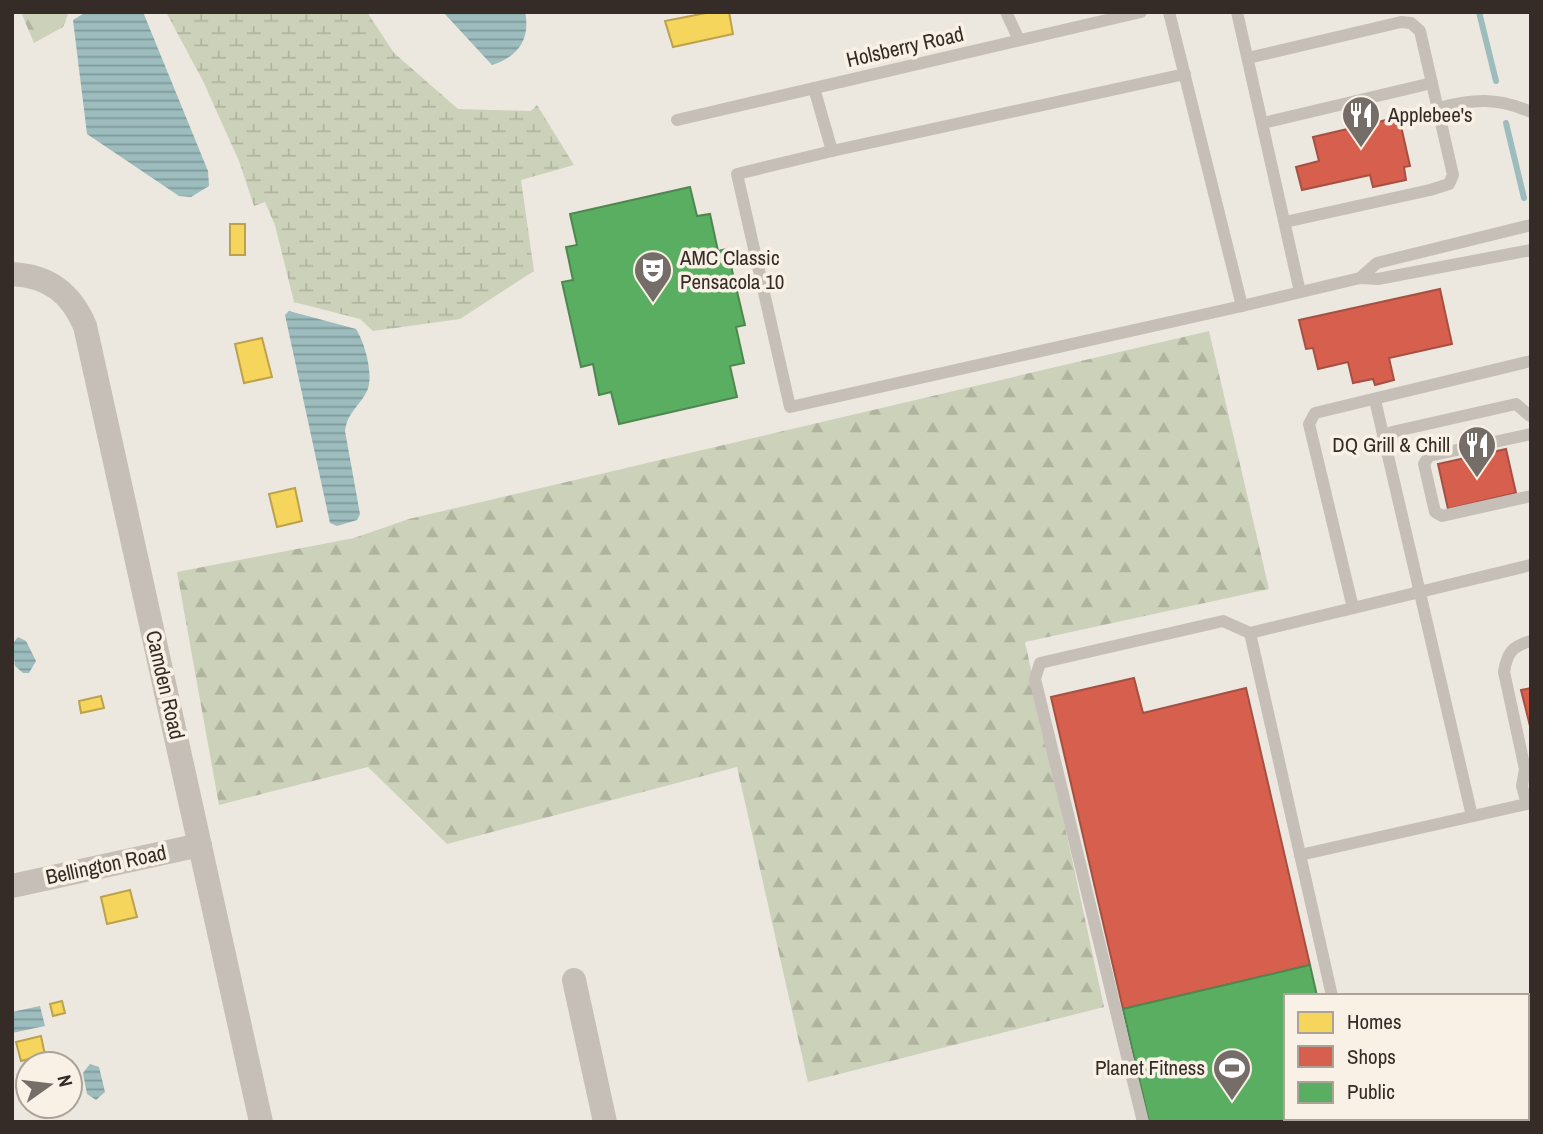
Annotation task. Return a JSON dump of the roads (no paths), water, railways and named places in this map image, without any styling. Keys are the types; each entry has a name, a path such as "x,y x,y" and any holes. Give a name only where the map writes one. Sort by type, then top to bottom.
{"street":[{"name":"Camden Road","path":"21,275 48,281 65,293 77,307 85,326 261,1122"},
{"name":"Bellington Road","path":"12,886 201,845"},
{"path":"574,980 604,1122"}],"lane":[{"path":"1006,12 1019,40"},
{"name":"Holsberry Road","path":"677,121 1142,12"},
{"path":"1169,12 1242,306"},
{"path":"1237,12 1300,292"},
{"path":"1248,58 1401,22 1410,23 1420,31 1453,174 1449,184 1285,222"},
{"path":"1185,74 737,174 790,407 1360,278 1377,279 1531,250"},
{"path":"1262,123 1432,83"},
{"path":"814,88 832,151"},
{"path":"1438,108 1474,99 1495,99 1531,112"},
{"path":"1360,278 1377,263 1531,225"},
{"path":"1353,608 1309,424 1315,413 1531,361"},
{"path":"1375,400 1472,816"},
{"path":"1383,439 1392,432 1516,404 1530,417"},
{"path":"1531,434 1429,456 1424,464 1435,512 1442,516 1531,496"},
{"path":"1143,1122 1035,680 1040,663 1223,621 1250,633 1531,565"},
{"path":"1250,633 1332,994"},
{"path":"1300,855 1529,803 1522,786 1528,770 1504,672 1506,657 1516,645 1531,641"}],"water":[{"path":"86,12 143,12 208,171 209,186 191,197 179,196 87,134 73,20"},
{"path":"443,12 525,12 524,39 509,57 492,65"},
{"path":"289,311 356,329 368,361 369,387 350,415 345,431 360,514 357,520 337,526 330,523 285,315"},
{"path":"18,637 26,641 36,661 29,673 23,673 15,666 12,644"},
{"path":"40,1006 45,1026 12,1033 12,1012"},
{"path":"90,1064 99,1067 105,1092 96,1100 87,1094 84,1072"}],"waterway":[{"path":"1479,12 1496,81"},
{"path":"1506,123 1524,198"}],"place":[{"name":"Applebee's","path":"1361,149"},
{"name":"AMC Classic Pensacola 10","path":"653,304"},
{"name":"DQ Grill & Chill","path":"1477,479"},
{"name":"Planet Fitness","path":"1232,1102"}]}
